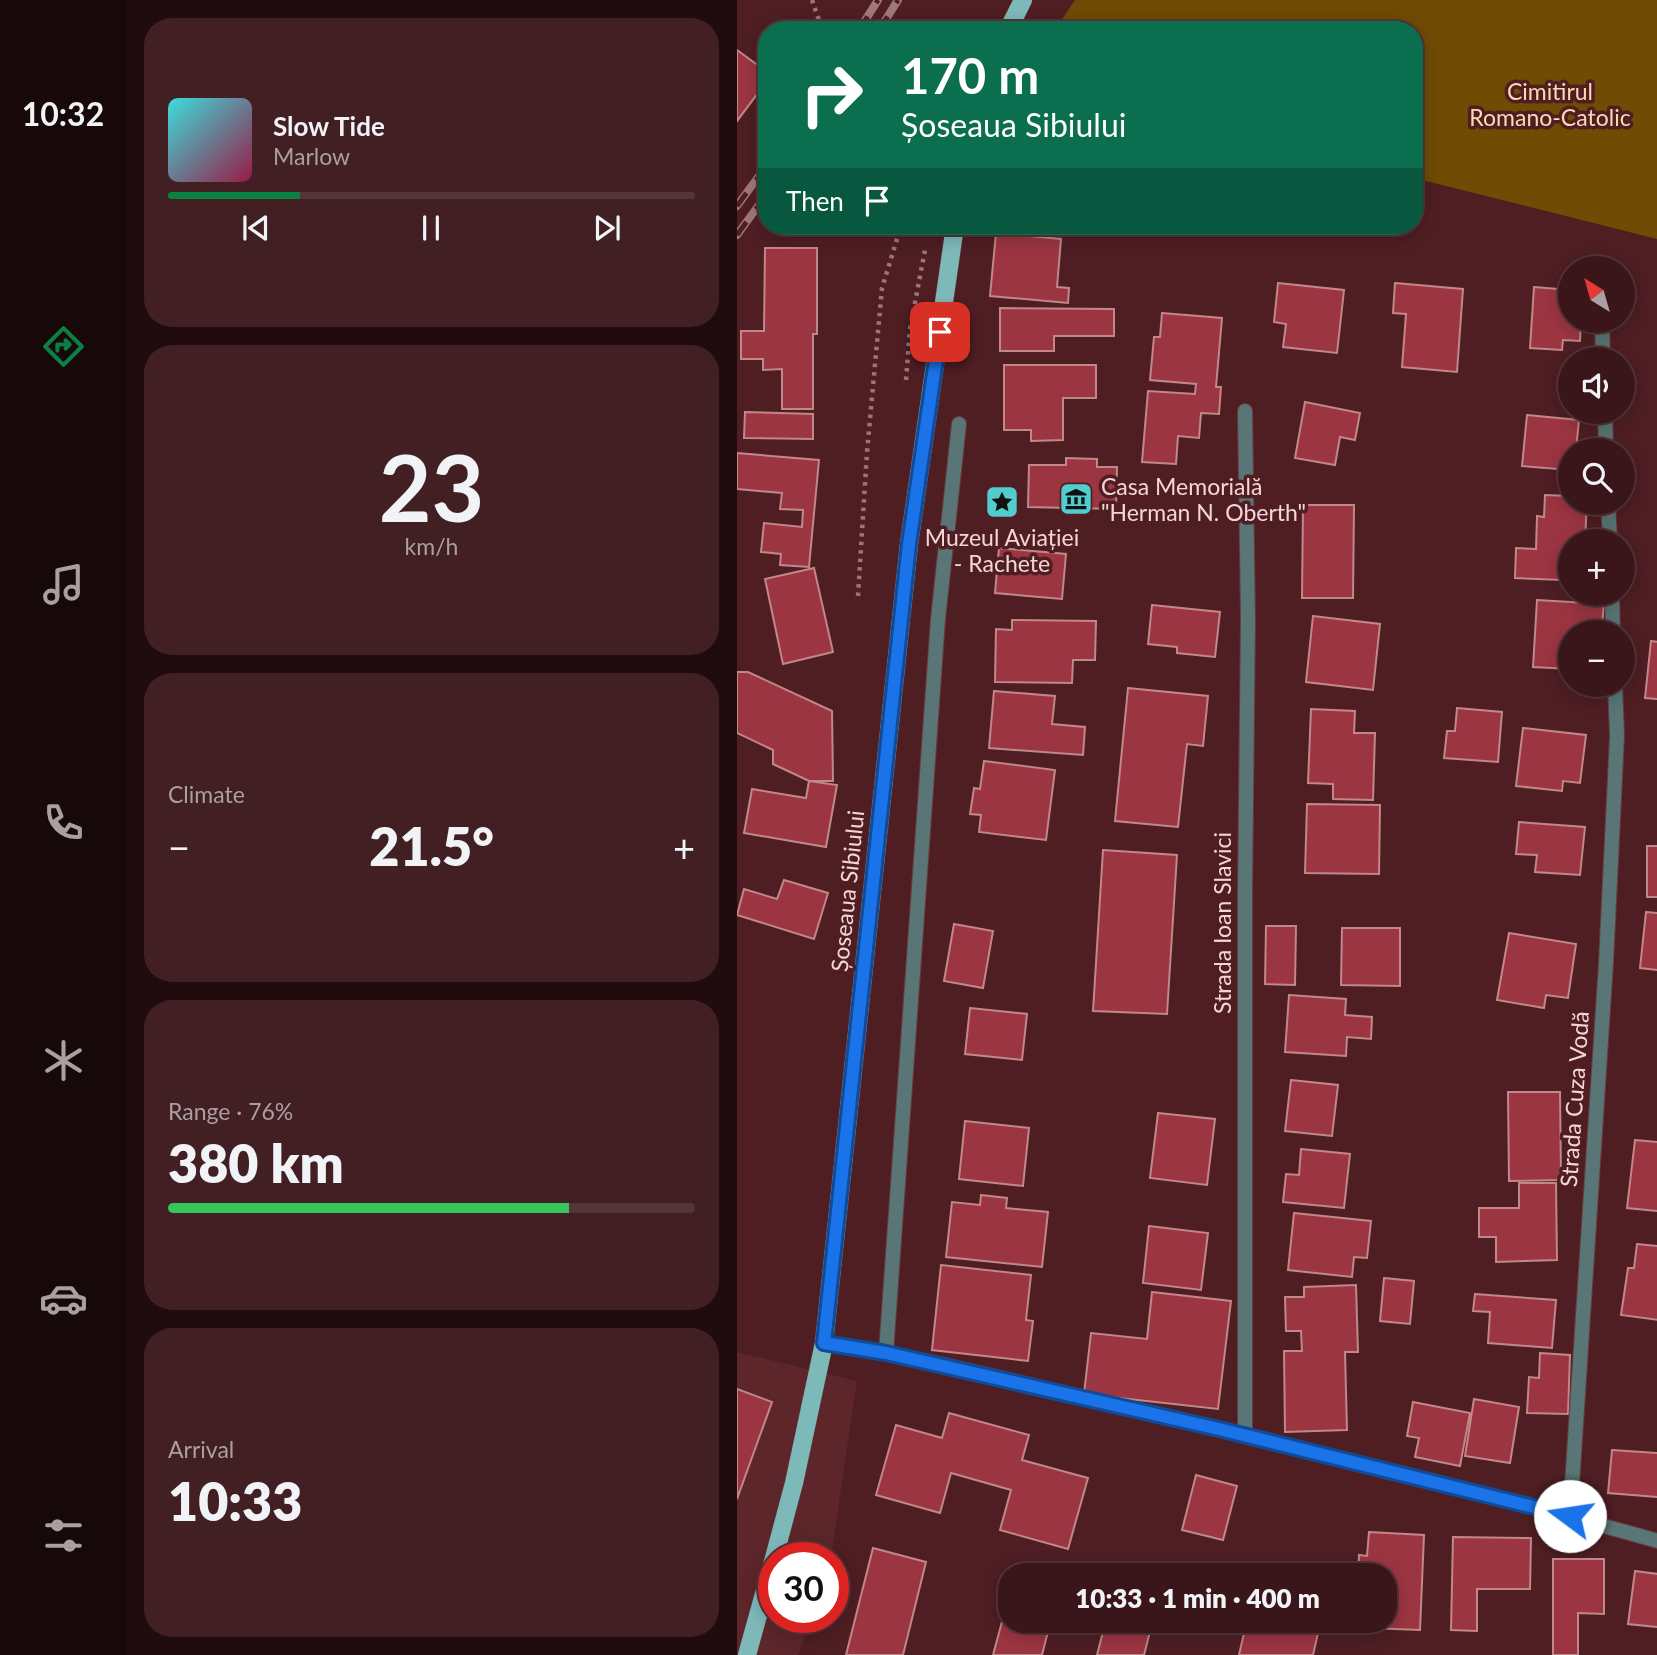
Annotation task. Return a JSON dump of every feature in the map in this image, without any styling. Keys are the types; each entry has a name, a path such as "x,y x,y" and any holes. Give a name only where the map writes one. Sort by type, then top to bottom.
{"main road":[{"path":"1012,21 1023,0"},
{"name":"Șoseaua Sibiului","path":"778,1542 794,1483 824,1343 909,544 954,235"},
{"name":"Șoseaua Sibiului","path":"747,1655 758,1615"}],"street":[{"name":"Strada Ioan Slavici","path":"1245,411 1245,1435"},
{"path":"886,1353 938,619 959,424"},
{"name":"Strada Cuza Vodă","path":"1570,1516 1606,963 1617,736 1616,697"},
{"path":"824,1343 886,1353 1245,1435 1570,1516 1657,1541"}],"path":[{"path":"812,0 819,21"},
{"path":"858,596 868,438 882,288 898,235"}],"shaded area":[{"path":"737,1352 857,1381 833,1542 758,1542 758,1633 806,1633 798,1655 737,1655"}],"green space":[{"name":"Cimitirul Romano-Catolic","path":"1075,0 1657,0 1657,239 1423,180 1423,21 1061,21"}],"building":[{"path":"737,50 758,65 758,93 737,121"},
{"path":"996,235 1061,239 1057,287 1069,288 1068,303 990,296"},
{"path":"765,248 817,248 817,334 813,334 813,409 782,409 782,369 763,370 763,359 741,359 741,331 764,331"},
{"path":"1278,283 1344,290 1337,353 1283,347 1286,324 1274,322"},
{"path":"1395,283 1463,289 1457,372 1402,367 1406,314 1393,313"},
{"path":"1534,287 1558,289 1558,333 1580,333 1580,341 1563,340 1562,347 1558,347 1558,350 1530,348"},
{"path":"1000,308 1114,309 1114,336 1054,336 1054,351 1000,351"},
{"path":"1162,313 1222,318 1216,387 1221,387 1219,414 1201,413 1199,438 1178,436 1176,464 1142,462 1148,391 1195,394 1196,384 1150,380 1154,337 1160,337"},
{"path":"1004,365 1096,365 1096,398 1063,398 1063,440 1031,441 1031,430 1004,430"},
{"path":"1305,402 1360,413 1355,440 1340,437 1335,465 1295,458"},
{"path":"745,412 813,414 813,439 744,438"},
{"path":"1527,415 1558,418 1558,424 1579,424 1577,438 1558,438 1558,469 1522,466"},
{"path":"737,453 819,460 809,567 780,565 781,554 761,552 764,523 802,527 803,510 780,509 782,493 737,489"},
{"path":"1066,458 1097,459 1097,467 1117,467 1116,509 1028,507 1029,465 1066,465"},
{"path":"1545,495 1558,496 1558,515 1586,515 1586,529 1558,529 1558,580 1515,578 1516,548 1536,549 1537,516 1544,517"},
{"path":"1303,505 1354,505 1353,598 1302,598"},
{"path":"999,548 1066,554 1062,599 995,593"},
{"path":"814,568 833,652 783,664 765,579"},
{"path":"1537,600 1558,601 1558,606 1604,606 1602,620 1558,620 1558,668 1533,667"},
{"path":"1152,605 1220,612 1215,657 1177,653 1177,647 1148,644"},
{"path":"1313,616 1380,624 1373,690 1306,682"},
{"path":"1012,620 1096,621 1095,660 1073,660 1072,683 995,682 996,629 1012,630"},
{"path":"1651,641 1658,642 1658,699 1645,698"},
{"path":"737,672 748,672 832,711 833,781 809,781 773,764 773,750 737,733"},
{"path":"1128,688 1208,696 1203,746 1187,744 1178,827 1115,821"},
{"path":"994,691 1055,696 1052,724 1085,727 1083,755 989,748"},
{"path":"1457,708 1502,712 1498,762 1444,758 1447,731 1455,731"},
{"path":"1311,709 1355,711 1354,733 1375,733 1373,800 1333,799 1333,784 1308,783"},
{"path":"1523,728 1586,735 1580,783 1563,781 1562,791 1516,786"},
{"path":"984,761 1055,770 1046,840 979,832 981,815 970,814 974,788 980,789"},
{"path":"809,781 837,785 826,847 744,833 752,789 806,798"},
{"path":"1307,804 1380,805 1379,874 1305,873"},
{"path":"1519,822 1585,827 1580,875 1535,872 1537,855 1516,854"},
{"path":"1647,846 1658,846 1658,897 1647,897"},
{"path":"1103,850 1177,855 1167,1014 1093,1011"},
{"path":"784,880 828,893 814,939 737,915 744,889 777,899"},
{"path":"1646,912 1658,913 1658,970 1640,968"},
{"path":"954,924 993,931 983,988 944,981"},
{"path":"1266,926 1296,926 1295,985 1265,984"},
{"path":"1342,928 1400,928 1400,986 1341,985"},
{"path":"1509,933 1576,944 1568,998 1546,995 1544,1008 1497,1000"},
{"path":"1289,995 1346,999 1345,1015 1372,1017 1371,1039 1347,1037 1346,1056 1285,1052"},
{"path":"970,1008 1027,1014 1022,1060 965,1054"},
{"path":"1291,1080 1338,1085 1332,1136 1285,1131"},
{"path":"1508,1092 1560,1092 1561,1180 1509,1181"},
{"path":"1158,1113 1215,1119 1207,1185 1150,1178"},
{"path":"965,1121 1029,1128 1023,1186 959,1179"},
{"path":"1635,1140 1658,1142 1658,1211 1627,1208"},
{"path":"1301,1149 1350,1154 1344,1208 1283,1202 1286,1174 1299,1175"},
{"path":"1519,1183 1556,1183 1557,1260 1496,1262 1496,1237 1479,1237 1479,1208 1519,1208"},
{"path":"981,1195 1007,1198 1006,1208 1048,1212 1042,1267 946,1257 952,1202 980,1205"},
{"path":"1294,1213 1371,1221 1367,1258 1354,1257 1352,1277 1288,1270"},
{"path":"1149,1226 1208,1233 1201,1290 1143,1283"},
{"path":"1637,1244 1658,1246 1658,1320 1621,1315 1628,1268 1634,1268"},
{"path":"941,1265 1031,1275 1026,1320 1033,1321 1028,1361 932,1350"},
{"path":"1384,1278 1414,1281 1410,1324 1380,1321"},
{"path":"1356,1285 1358,1352 1345,1352 1347,1430 1285,1432 1284,1351 1302,1351 1301,1331 1286,1331 1285,1297 1304,1297 1304,1287"},
{"path":"1152,1292 1231,1301 1218,1409 1084,1394 1091,1333 1147,1339"},
{"path":"1475,1294 1556,1300 1552,1348 1488,1343 1490,1312 1473,1311"},
{"path":"1540,1353 1570,1355 1568,1414 1527,1413 1529,1377 1539,1378"},
{"path":"737,1389 772,1402 737,1499"},
{"path":"1474,1399 1519,1407 1510,1463 1465,1456"},
{"path":"1413,1402 1470,1413 1460,1466 1415,1457 1419,1438 1407,1436"},
{"path":"949,1413 1029,1435 1022,1460 1088,1478 1068,1549 1000,1530 1011,1490 951,1473 940,1513 876,1495 896,1425 942,1438"},
{"path":"1612,1450 1658,1453 1658,1497 1608,1493"},
{"path":"1196,1475 1237,1486 1223,1540 1182,1530"},
{"path":"1369,1532 1424,1535 1420,1630 1397,1629 1397,1563 1359,1563 1359,1555 1367,1556"},
{"path":"1453,1537 1531,1538 1530,1589 1477,1589 1477,1631 1451,1630"},
{"path":"873,1548 926,1562 903,1655 846,1655"},
{"path":"1553,1559 1604,1559 1604,1614 1578,1613 1578,1655 1553,1655"},
{"path":"1635,1571 1658,1574 1658,1627 1628,1624"},
{"path":"999,1633 1048,1633 1042,1655 993,1655"},
{"path":"1103,1633 1150,1633 1144,1655 1097,1655"},
{"path":"1244,1633 1318,1633 1313,1655 1239,1655"}],"railway":[{"path":"865,21 878,0"},
{"path":"885,21 898,0"},
{"path":"737,206 758,177"},
{"path":"737,235 758,206"}],"place":[{"name":"Casa Memorială \"Herman N. Oberth\"","path":"1076,499"},
{"name":"Muzeul Aviației - Rachete","path":"1002,502"}],"route":[{"path":"940,332 909,544 824,1343 886,1353 1219,1429 1570,1516"}]}
